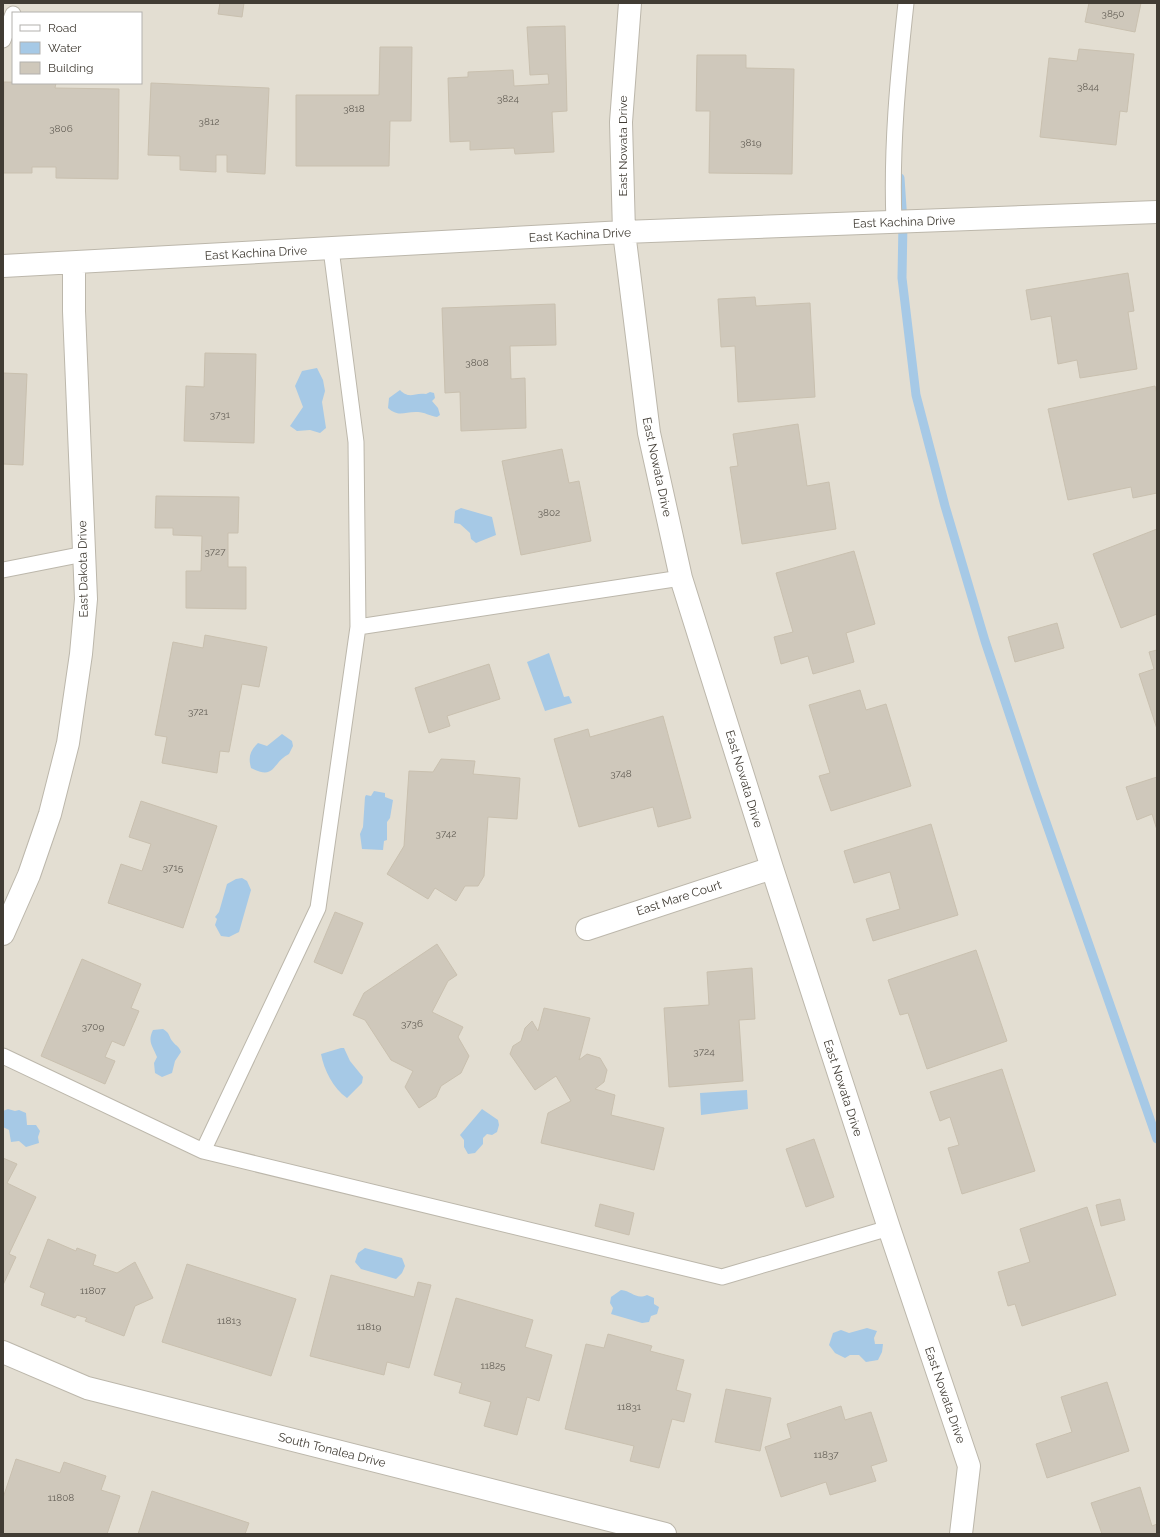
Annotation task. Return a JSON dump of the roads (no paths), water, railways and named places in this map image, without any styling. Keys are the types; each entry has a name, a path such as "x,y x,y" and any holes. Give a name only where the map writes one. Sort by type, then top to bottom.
{"street":[{"name":"East Nowata Drive","path":"630,3 621,122 624,232 649,433 681,578 772,868 889,1228 969,1466 961,1534"},
{"name":"East Kachina Drive","path":"3,266 624,232 1157,212"},
{"name":"East Dakota Drive","path":"3,934 29,875 50,814 68,743 81,654 86,599 74,311 74,263"},
{"name":"East Mare Court","path":"587,929 772,868"},
{"name":"South Tonalea Drive","path":"3,1352 87,1388 665,1534"}],"lane":[{"path":"894,222 892,176 898,72 906,3"},
{"path":"3,40 12,17"},
{"path":"203,1151 318,908 358,627 356,442 331,249"},
{"path":"3,570 84,554"},
{"path":"358,627 681,578"},
{"path":"3,1056 203,1151 722,1277 889,1228"}],"water":[{"path":"317,368 323,380 325,391 322,402 326,428 320,433 310,430 297,431 290,426 303,407 295,386 302,371"},
{"path":"400,390 407,395 426,394 430,392 434,393 435,398 432,401 438,408 440,415 437,417 420,412 396,413 392,411 388,408 389,398"},
{"path":"461,508 492,517 496,535 476,543 471,539 470,533 460,524 454,523 455,511"},
{"path":"549,653 564,697 569,696 572,703 545,711 527,662"},
{"path":"282,734 292,741 293,746 289,754 279,761 270,771 265,772 251,768 250,757 255,746 258,743 267,746"},
{"path":"374,791 385,793 385,797 393,800 390,818 387,822 387,840 384,841 383,850 362,849 360,834 363,827 365,797 366,795 371,796"},
{"path":"242,878 247,881 251,890 239,932 229,937 221,936 215,925 217,919 215,917 219,912 227,884 236,879"},
{"path":"163,1029 181,1052 175,1061 172,1073 162,1077 155,1073 154,1063 157,1057 151,1044 151,1034 153,1030"},
{"path":"344,1048 350,1061 363,1077 362,1083 347,1098 333,1084 324,1066 321,1054"},
{"path":"747,1090 748,1109 701,1115 700,1093"},
{"path":"8,1109 15,1111 19,1110 26,1113 27,1125 36,1125 40,1131 38,1137 39,1143 26,1147 19,1141 11,1142 9,1130 3,1127 3,1111"},
{"path":"482,1109 498,1120 499,1125 497,1132 492,1135 487,1134 483,1138 483,1144 475,1153 468,1154 464,1147 464,1140 460,1135"},
{"path":"365,1248 402,1258 405,1266 402,1273 396,1279 361,1269 355,1262 358,1253"},
{"path":"621,1290 637,1296 647,1295 654,1298 654,1304 659,1307 657,1314 651,1316 649,1322 642,1323 611,1314 613,1308 610,1303 611,1297"},
{"path":"867,1328 877,1331 874,1338 875,1344 883,1344 882,1352 878,1360 866,1362 859,1355 850,1355 845,1358 835,1353 829,1345 833,1333 841,1330 849,1333"}],"waterway":[{"path":"900,178 903,222 902,278 916,395 945,506 985,641 1034,788 1157,1139"}]}
